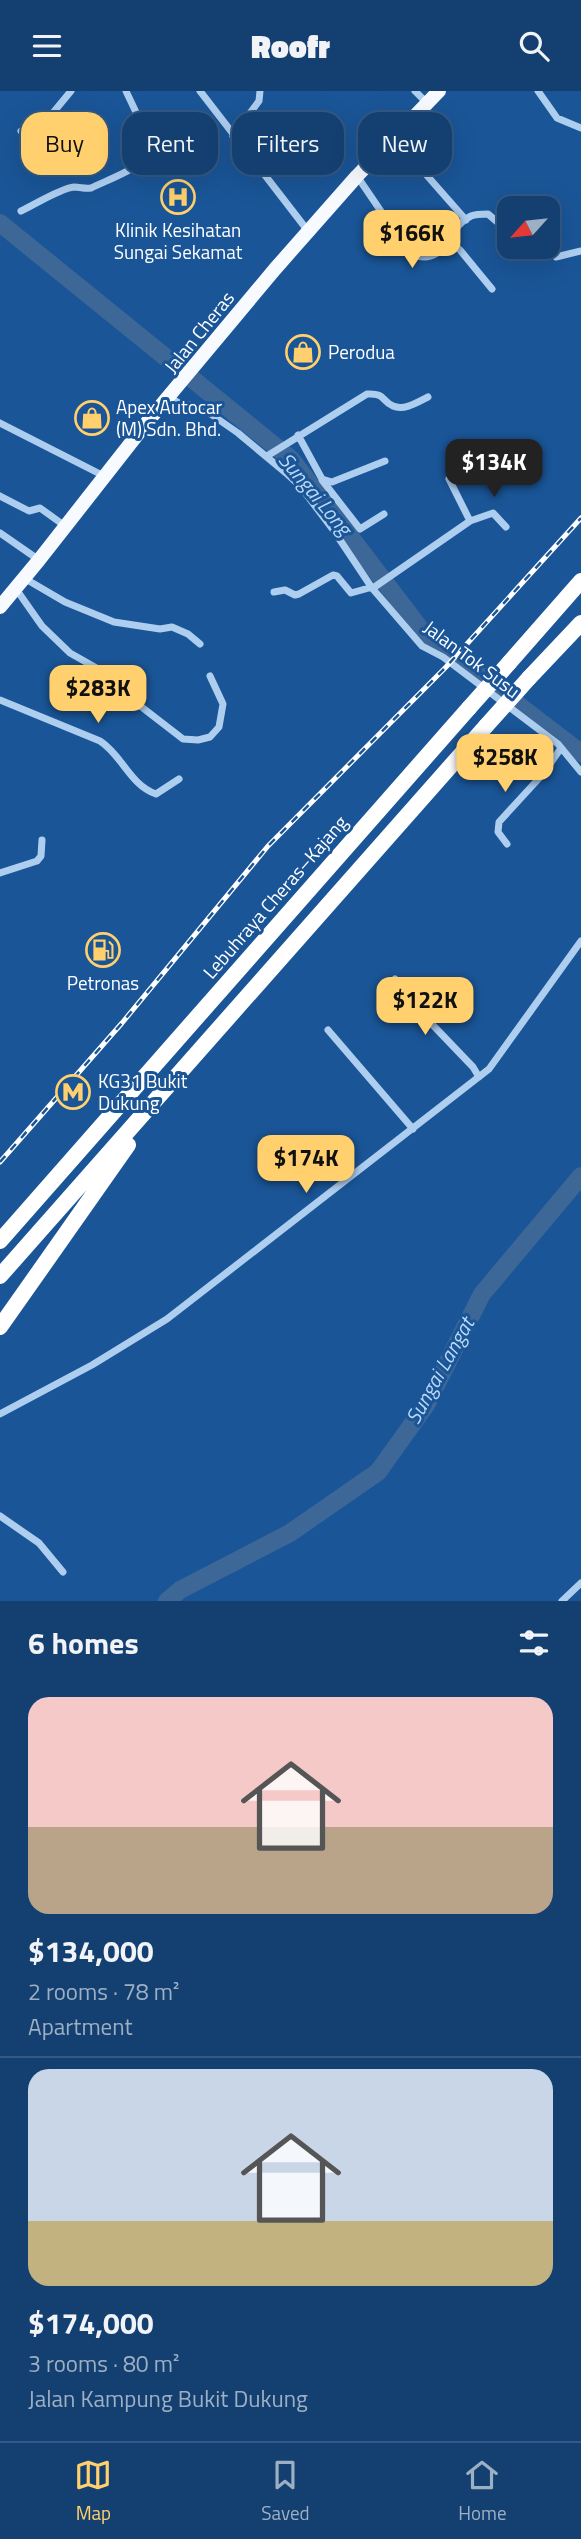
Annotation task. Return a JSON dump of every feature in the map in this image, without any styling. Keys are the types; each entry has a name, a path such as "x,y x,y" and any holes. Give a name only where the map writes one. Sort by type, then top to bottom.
{"highway":[{"name":"Lebuhraya Cheras–Kajang","path":"0,1241 581,581"},
{"path":"0,1276 529,677 581,622"},
{"path":"0,1327 171,1083"}],"main road":[{"name":"Jalan Cheras","path":"418,112 439,91"},
{"name":"Jalan Cheras","path":"0,607 104,476 356,176"}],"street":[{"path":"54,112 71,91"},
{"path":"21,211 75,187 91,188 139,164 146,150 143,130 125,91"},
{"path":"200,91 232,135"},
{"path":"251,112 259,101 260,91"},
{"path":"415,91 427,103"},
{"path":"538,91 557,118 581,128"},
{"path":"264,175 308,231"},
{"path":"426,175 466,220"},
{"path":"356,176 410,254 422,258 432,256 473,215 488,214 497,222"},
{"path":"449,240 492,289"},
{"path":"560,256 581,251"},
{"name":"Jalan Tok Susu","path":"174,392 179,403 202,408 270,454 300,486 374,587 422,646 453,665 561,748 581,772"},
{"path":"270,454 367,394 381,394 394,407 404,408 428,397"},
{"path":"0,423 104,476"},
{"path":"296,437 322,479 360,529 384,513"},
{"path":"322,479 332,482 385,461"},
{"path":"449,479 470,521"},
{"path":"0,496 29,511 40,508 66,527"},
{"path":"274,592 285,590 299,594 333,575 337,576 351,593 374,587 470,521 493,513 506,527"},
{"path":"0,533 39,560"},
{"path":"20,584 114,622 160,629 172,627 188,634 200,644"},
{"path":"20,584 42,627 70,653 100,670 126,695 183,739 198,740 210,737 219,727 223,704 210,676"},
{"path":"0,700 100,741 108,746 141,786 151,793 156,795 179,779"},
{"path":"507,843 498,832 499,822 543,774 561,748"},
{"path":"0,873 37,861 41,856 42,840"},
{"path":"0,1414 92,1365 167,1319 489,1069 581,941"},
{"path":"395,979 479,1077"},
{"path":"328,1030 413,1129"},
{"path":"0,1516 39,1543 63,1572"},
{"path":"562,1601 581,1583"}],"waterway":[{"name":"Sungai Long","path":"0,223 291,459 422,631 581,753"},
{"name":"Sungai Langat","path":"167,1601 180,1590 290,1533 378,1472 426,1405 482,1294 581,1176"}],"railway":[{"path":"0,1162 122,1023 268,846 446,667 581,518"}],"place":[{"name":"Klinik Kesihatan Sungai Sekamat","path":"178,197"},
{"name":"Perodua","path":"303,352"},
{"name":"Apex Autocar (M) Sdn. Bhd.","path":"92,418"},
{"name":"Petronas","path":"103,950"},
{"name":"KG31 Bukit Dukung","path":"73,1092"}]}
